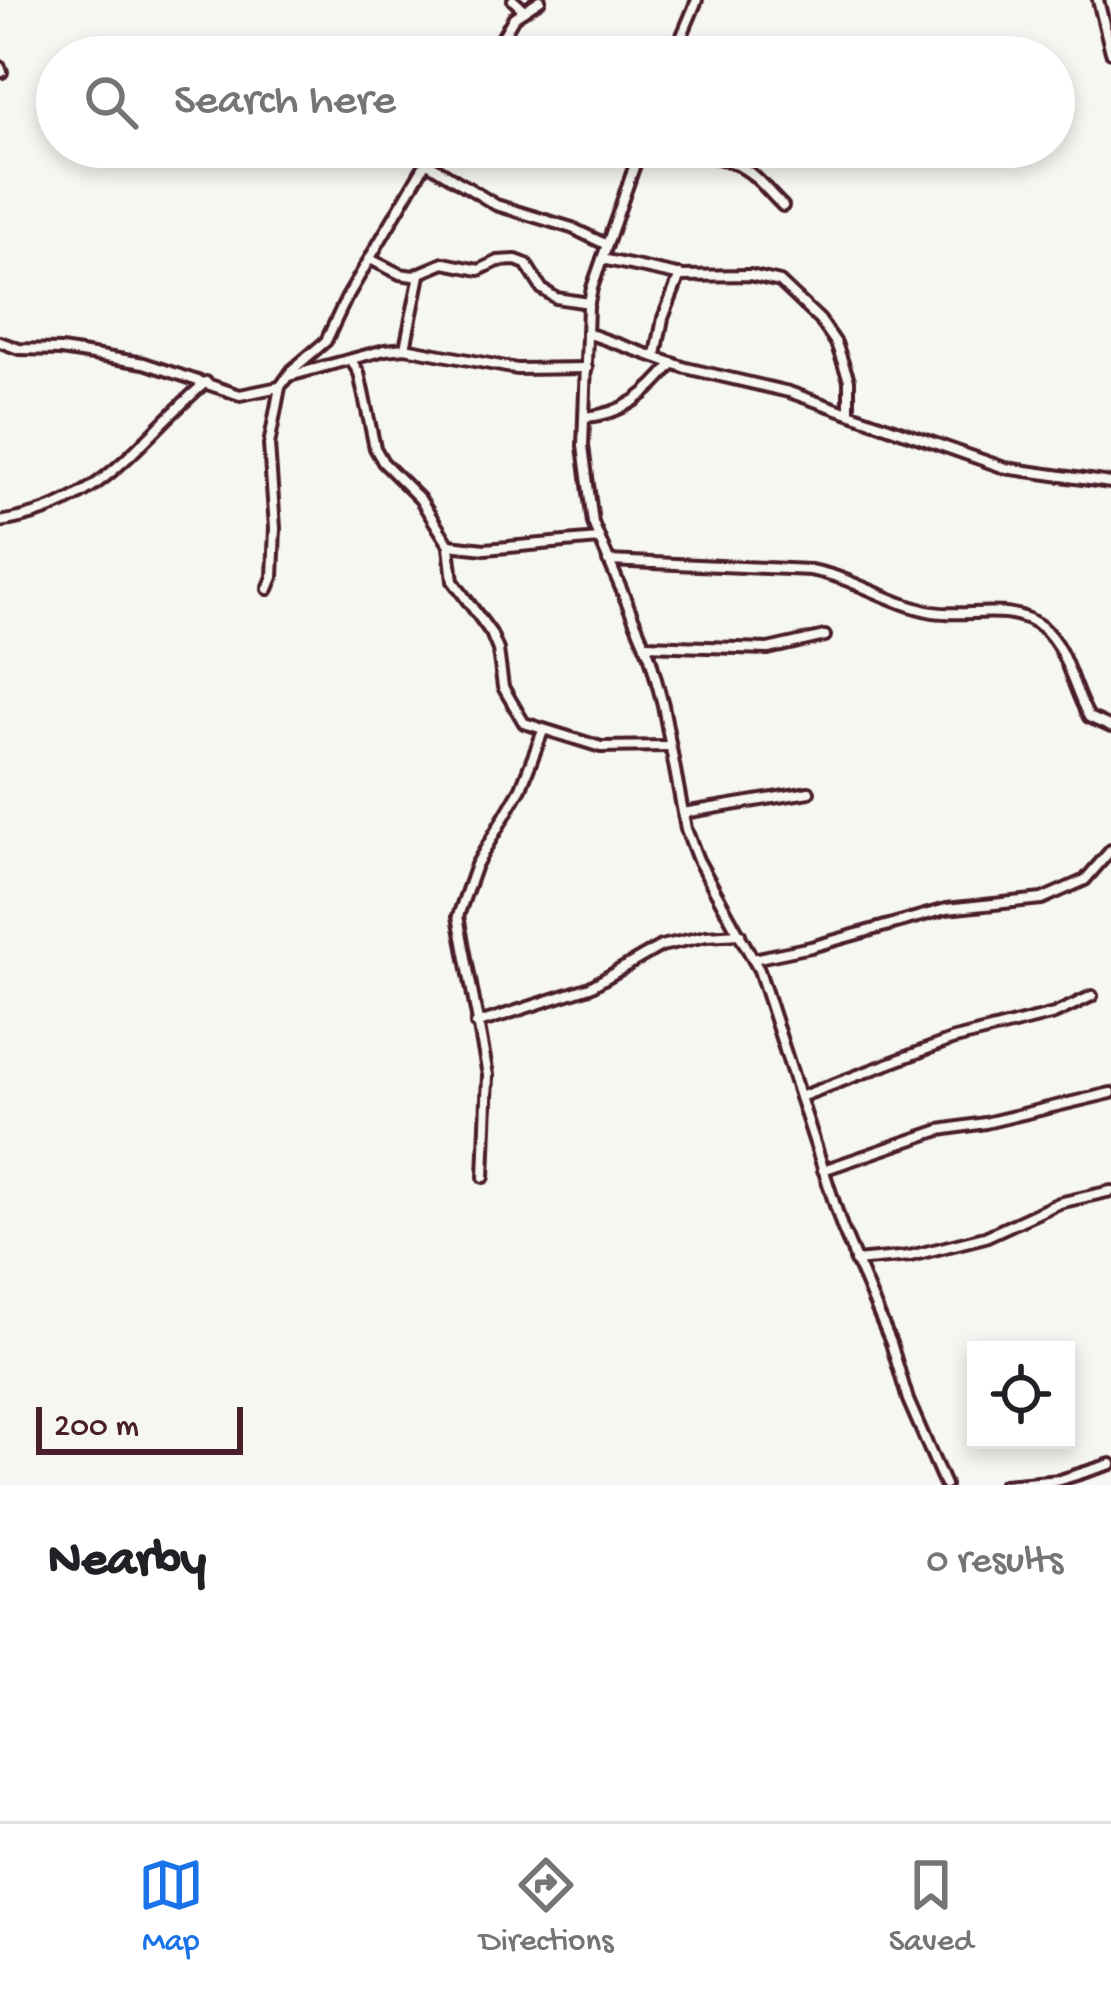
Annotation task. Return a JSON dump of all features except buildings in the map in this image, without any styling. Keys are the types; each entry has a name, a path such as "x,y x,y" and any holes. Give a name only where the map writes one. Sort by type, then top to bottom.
{"street":[{"path":"513,0 524,10"},
{"path":"502,36 508,24 540,0"},
{"path":"683,0 692,13"},
{"path":"682,36 697,0"},
{"path":"1098,0 1111,52"},
{"path":"268,589 275,528 269,445 280,387 326,341 422,168"},
{"path":"447,168 496,205 572,227 608,245"},
{"path":"634,168 589,303 584,471 599,539 645,645 698,860 753,959 772,1006 855,1261 945,1485"},
{"path":"743,168 783,206"},
{"path":"370,259 400,274 419,275 444,262 479,271 498,261 516,260 526,264 542,289 556,298 589,303"},
{"path":"602,259 680,275 750,275 780,282 820,320 836,343 849,380 849,412"},
{"path":"405,348 419,275"},
{"path":"656,356 663,318 680,275"},
{"path":"587,333 674,363 849,412 1005,468 1111,483"},
{"path":"0,342 19,349 61,350 143,363 240,395 280,387"},
{"path":"285,377 405,348 517,369 587,368"},
{"path":"351,360 359,374 382,463 420,499 449,545 453,581 490,633 498,650 503,687 524,723 601,747 670,746"},
{"path":"585,417 629,406 674,363"},
{"path":"0,522 39,515 86,494 207,381"},
{"path":"449,545 485,549 599,539"},
{"path":"608,561 810,570 835,574 902,604 934,612 1004,611 1025,617 1052,638 1089,718 1111,727"},
{"path":"645,645 768,649 824,636"},
{"path":"484,1177 488,1075 458,916 476,865 521,788 543,731"},
{"path":"683,813 809,792"},
{"path":"753,959 946,909 1042,899 1085,880 1111,850"},
{"path":"476,1024 590,987 662,946 740,934"},
{"path":"800,1096 952,1040 1054,1014 1092,996"},
{"path":"823,1170 926,1133 1111,1093"},
{"path":"855,1261 910,1256 986,1237 1059,1203 1111,1192"},
{"path":"1004,1485 1060,1480 1111,1465"}]}
